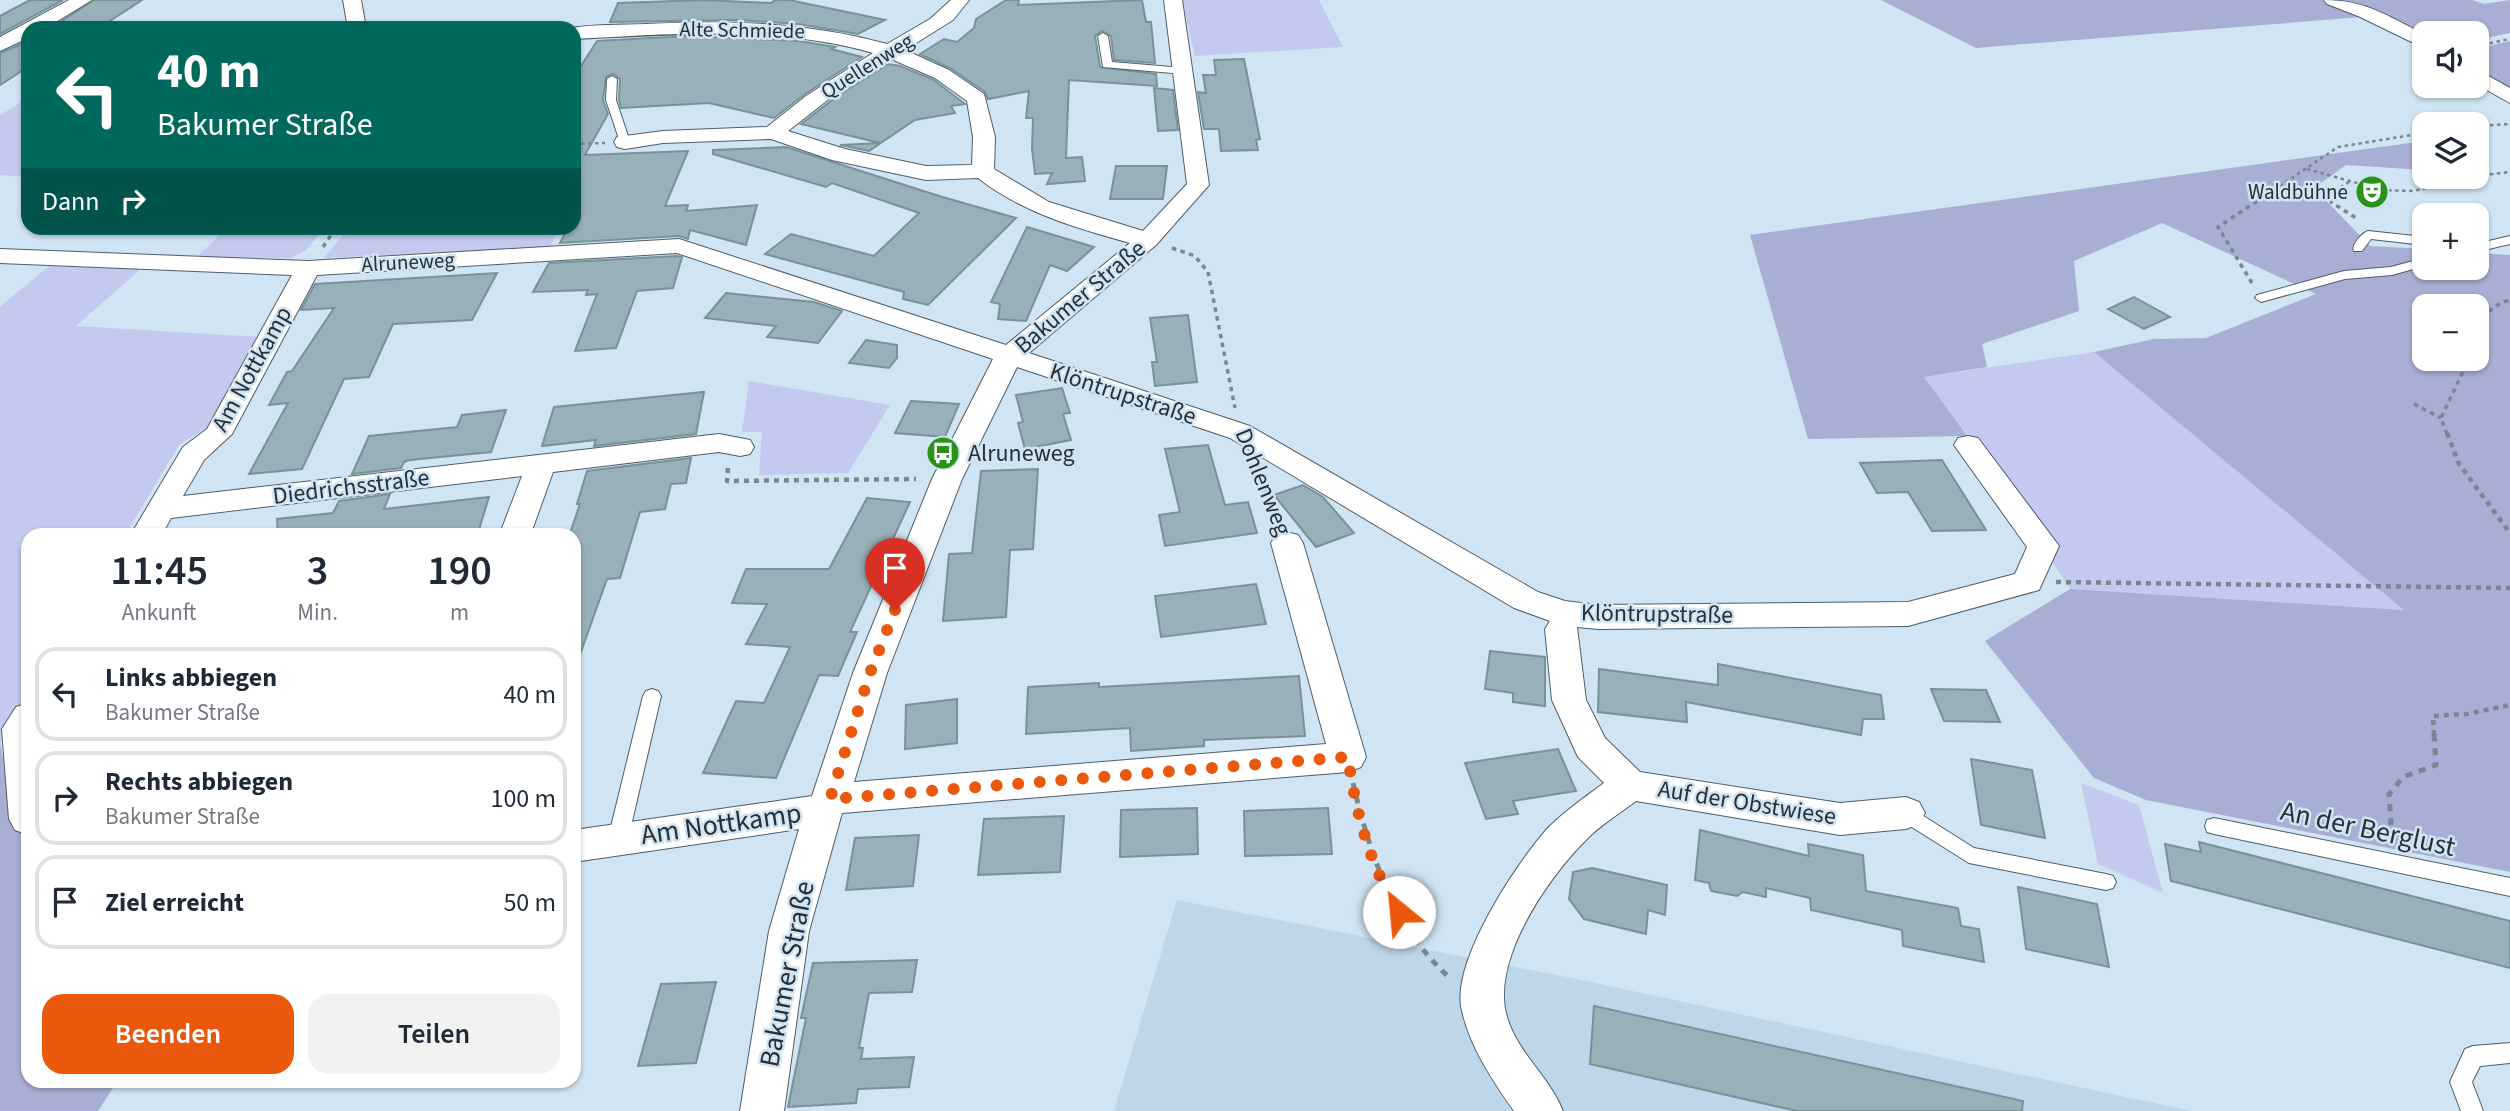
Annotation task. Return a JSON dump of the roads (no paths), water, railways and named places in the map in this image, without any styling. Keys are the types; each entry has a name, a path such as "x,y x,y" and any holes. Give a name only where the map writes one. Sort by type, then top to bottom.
{"street":[{"path":"45,21 83,0"},
{"path":"352,0 355,21"},
{"name":"Quellenweg","path":"773,132 803,107 939,20 960,0"},
{"name":"Bakumer Straße","path":"762,1111 789,931 870,673 947,479 1008,357 1148,240 1198,185 1185,71 1173,0"},
{"path":"2333,0 2365,12 2412,36"},
{"name":"Alte Schmiede","path":"581,33 777,27 816,32 889,51 938,71 977,98 984,137 983,171"},
{"path":"0,46 21,34"},
{"path":"2489,83 2510,97"},
{"path":"625,142 663,137 773,132 841,155 926,173 983,171 1005,190 1056,215 1148,240"},
{"name":"Alruneweg","path":"0,256 308,268 679,246 1008,357"},
{"name":"Am Nottkamp","path":"150,528 193,454 218,434 308,268"},
{"name":"Klöntrupstraße","path":"1008,357 1240,432 1526,600 1563,613 1598,617 1909,614 2028,582 2043,546 1968,445"},
{"name":"Diedrichsstraße","path":"162,509 719,443 740,447"},
{"path":"517,528 541,464"},
{"name":"Dohlenweg","path":"827,804 1348,757 1287,543"},
{"name":"Auf der Obstwiese","path":"1562,629 1569,700 1591,747 1630,785 1840,820 1906,813"},
{"name":"Auf der Obstwiese","path":"1541,1111 1503,1059 1481,1002 1489,955 1538,869 1573,828 1630,785"},
{"name":"Am Nottkamp","path":"581,845 827,804"}],"lane":[{"path":"1103,36 1107,65 1185,71"},
{"path":"612,79 611,100 625,142"},
{"path":"2358,248 2368,235 2412,240"},
{"path":"2489,245 2510,240"},
{"path":"2261,298 2344,275 2392,271 2412,265"},
{"name":"Am Nottkamp","path":"618,839 652,696"},
{"path":"1906,813 1969,855 2106,882"},
{"name":"An der Berglust","path":"2214,826 2510,887"},
{"path":"2472,1111 2461,1082 2473,1056 2510,1053"}],"place":[{"name":"Waldbühne","path":"2372,192"},
{"name":"Alruneweg","path":"943,453"}]}
